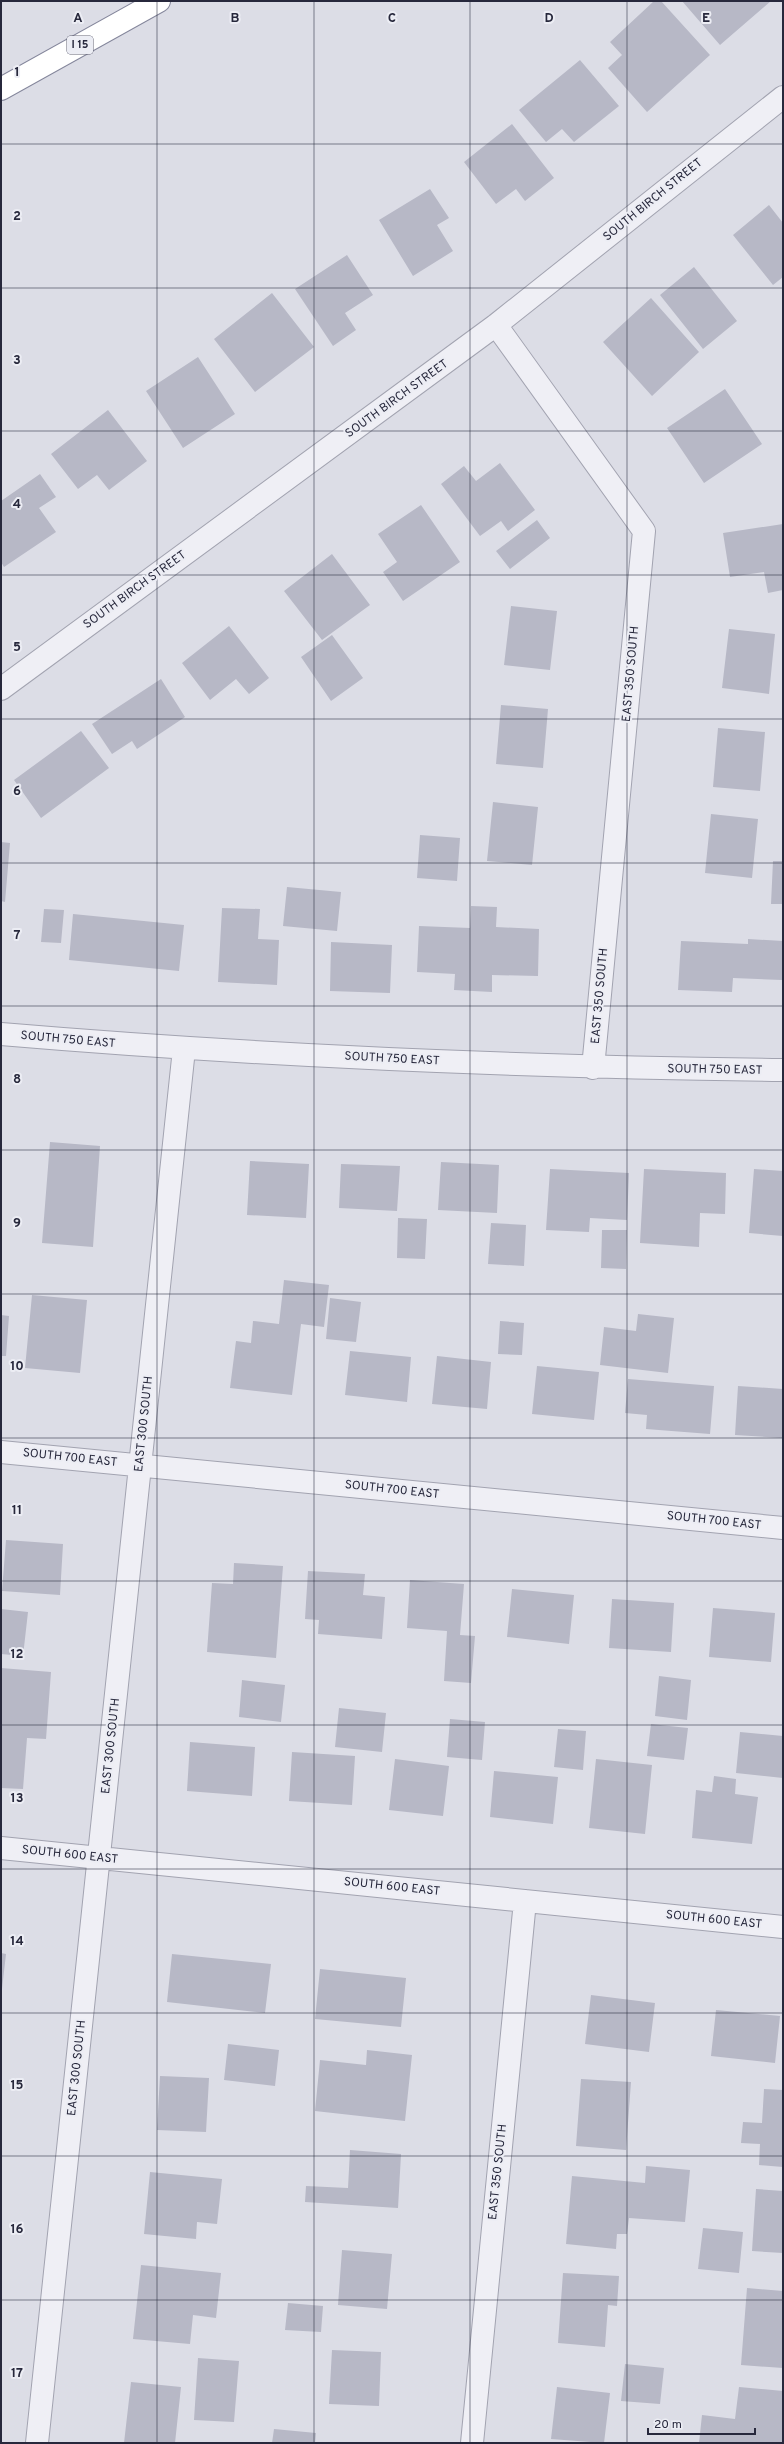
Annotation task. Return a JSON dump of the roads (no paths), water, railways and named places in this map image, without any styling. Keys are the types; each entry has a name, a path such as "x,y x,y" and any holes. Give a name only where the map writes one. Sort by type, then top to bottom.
{"highway":[{"name":"I 15","path":"1,89 159,1"}],"street":[{"name":"SOUTH BIRCH STREET","path":"1,688 496,325 783,97"},
{"name":"EAST 350 SOUTH","path":"496,325 644,531 593,1068"},
{"name":"SOUTH 750 EAST","path":"1,1034 184,1049 593,1068 783,1070"},
{"name":"EAST 300 SOUTH","path":"38,2443 184,1049"},
{"name":"SOUTH 700 EAST","path":"1,1452 783,1528"},
{"name":"SOUTH 600 EAST","path":"1,1848 783,1927"},
{"name":"EAST 350 SOUTH","path":"472,2443 525,1901"}]}
